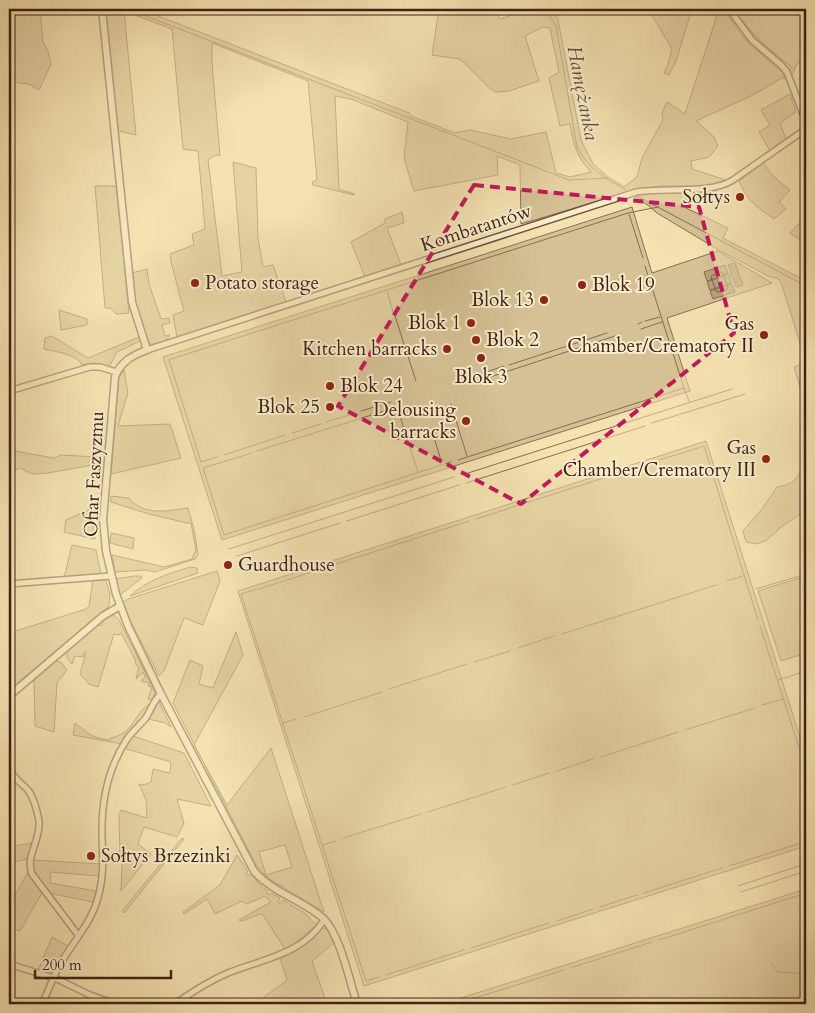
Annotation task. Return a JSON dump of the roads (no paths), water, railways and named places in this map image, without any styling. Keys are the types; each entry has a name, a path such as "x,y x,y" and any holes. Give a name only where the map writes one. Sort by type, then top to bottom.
{"street":[{"path":"9,391 90,367 100,367 116,372 123,363 134,355 147,350 132,302 102,9"},
{"path":"729,9 752,40 788,72 806,122"},
{"name":"Kombatantów","path":"147,350 636,192 655,189 711,188 723,185 806,129"},
{"name":"Ofiar Faszyzmu","path":"116,372 110,421 103,520 106,551 120,606 161,694 254,871 267,884 306,907 330,926 357,1004"},
{"path":"9,584 111,576"},
{"path":"9,696 103,616 120,606"},
{"path":"42,1004 52,977 95,908 100,893 104,862 102,837 104,800 110,775 121,749 150,713 155,700 161,694"},
{"path":"9,768 13,776 27,789 33,798 36,809 39,833 29,863 32,874 78,936"},
{"path":"175,1004 202,986 227,974 291,951 318,928 324,920"},
{"path":"9,964 52,977 90,995 116,1004"}],"water":[{"path":"735,263 743,285 736,287 728,265"},
{"path":"725,265 728,273 707,281 704,272"},
{"path":"729,274 731,283 710,290 707,282"},
{"path":"732,284 735,292 713,299 710,291"}],"waterway":[{"path":"128,9 569,180 607,178"},
{"name":"Hamężanka","path":"545,9 556,26 577,147 581,155 592,167 604,177 626,190"},
{"path":"734,9 754,35 794,69"},
{"path":"637,196 806,286"},
{"path":"217,457 201,462 169,360 628,213 658,207"},
{"path":"629,214 643,258"},
{"path":"458,460 684,388 645,266"},
{"path":"387,291 393,312"},
{"path":"395,316 416,381"},
{"path":"645,321 660,317"},
{"path":"638,324 642,322"},
{"path":"641,329 662,322"},
{"path":"509,365 607,333"},
{"path":"469,384 621,334"},
{"path":"472,377 504,366"},
{"path":"684,388 689,401"},
{"path":"465,474 732,389"},
{"path":"652,423 745,394"},
{"path":"361,411 391,402"},
{"path":"451,404 467,456"},
{"path":"257,451 397,407 418,472"},
{"path":"326,422 356,413"},
{"path":"292,433 321,424"},
{"path":"466,483 645,426"},
{"path":"432,430 442,464"},
{"path":"224,455 285,435"},
{"path":"647,464 704,446 758,620"},
{"path":"252,453 203,468 224,535 451,462"},
{"path":"476,519 641,466"},
{"path":"229,549 454,477"},
{"path":"347,521 459,485"},
{"path":"259,589 469,521"},
{"path":"237,556 340,523"},
{"path":"756,589 806,574"},
{"path":"727,581 743,576"},
{"path":"562,634 716,585"},
{"path":"257,589 241,594 366,981 379,977"},
{"path":"760,626 806,769"},
{"path":"518,648 554,636"},
{"path":"474,662 510,651"},
{"path":"389,689 467,664"},
{"path":"778,680 806,671"},
{"path":"304,717 382,692"},
{"path":"762,705 783,699"},
{"path":"685,730 755,708"},
{"path":"283,723 296,719"},
{"path":"601,757 678,732"},
{"path":"557,771 593,759"},
{"path":"513,785 549,773"},
{"path":"428,812 506,787"},
{"path":"343,838 421,814"},
{"path":"323,845 336,841"},
{"path":"729,866 798,844"},
{"path":"738,886 805,864"},
{"path":"644,893 722,868"},
{"path":"741,892 806,871"},
{"path":"659,940 806,893"},
{"path":"600,907 637,895"},
{"path":"557,921 593,909"},
{"path":"471,948 549,923"},
{"path":"570,968 652,942"},
{"path":"386,975 464,950"},
{"path":"771,963 778,972 806,974"},
{"path":"456,1004 564,970"}],"place":[{"name":"Sołtys","path":"740,197"},
{"name":"Potato storage","path":"195,283"},
{"name":"Blok 19","path":"582,285"},
{"name":"Blok 13","path":"544,300"},
{"name":"Blok 1","path":"471,323"},
{"name":"Gas Chamber/Crematory II","path":"764,335"},
{"name":"Blok 2","path":"476,340"},
{"name":"Kitchen barracks","path":"447,349"},
{"name":"Blok 3","path":"481,358"},
{"name":"Blok 24","path":"330,386"},
{"name":"Blok 25","path":"330,407"},
{"name":"Delousing barracks","path":"466,421"},
{"name":"Gas Chamber/Crematory III","path":"766,459"},
{"name":"Guardhouse","path":"228,565"},
{"name":"Sołtys Brzezinki","path":"91,856"}]}
